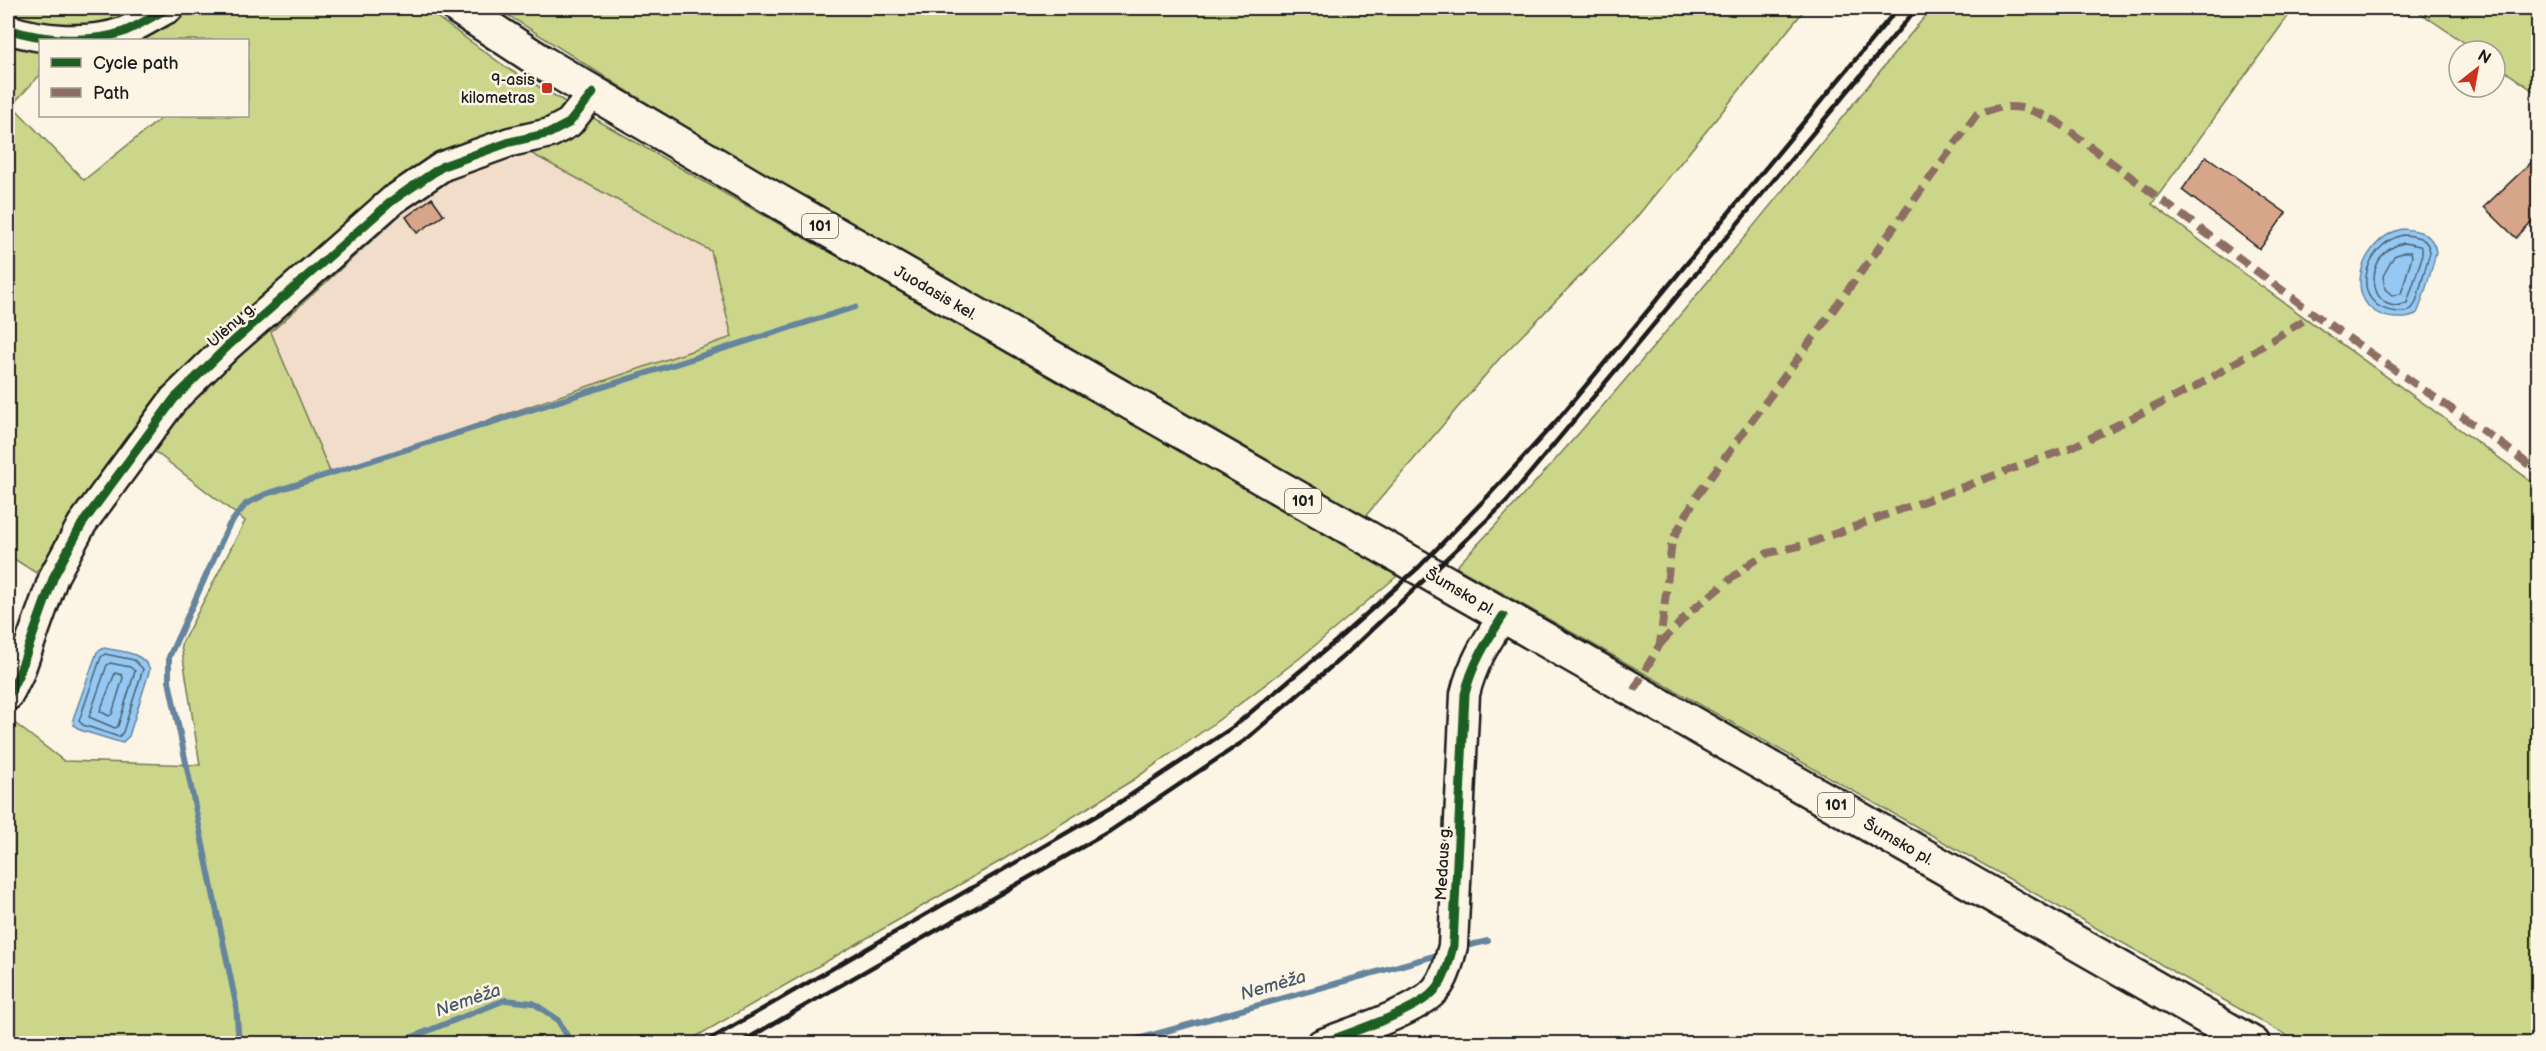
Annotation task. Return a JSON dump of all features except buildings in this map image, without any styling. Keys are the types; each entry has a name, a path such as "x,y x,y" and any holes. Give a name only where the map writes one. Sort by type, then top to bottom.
{"main road":[{"name":"Juodasis kel.","path":"459,8 593,93 986,321 1419,567"},
{"name":"Šumsko pl.","path":"1419,567 2253,1044"}],"street":[{"path":"8,29 31,37 76,39 122,32 169,8"},
{"name":"Ulėnų g.","path":"8,696 20,674 54,576 82,524 174,399 237,338 393,200 443,166 510,142 550,133 569,123 593,93"},
{"name":"Medaus g.","path":"1321,1044 1414,1006 1436,990 1447,968 1453,946 1466,694 1469,675 1480,651 1503,616"}],"shaded area":[{"path":"525,150 711,252 732,337 331,474 271,332 431,187 472,165"}],"green space":[{"path":"8,8 149,8 123,19 87,27 8,22"},
{"path":"188,8 424,8 510,70 731,197 1402,572 1300,658 1212,725 1133,780 1004,859 685,1043 8,1043 8,718 64,761 200,765 181,645 245,521 132,434 36,573 8,555 8,38 39,47 39,76 12,105 84,180 160,119 159,117 249,117 249,39 128,39 159,26","holes":["525,150 711,251 732,337 331,474 271,332 431,187 472,165"]},
{"path":"497,8 1806,8 1631,224 1499,359 1363,519 899,255 632,94"},
{"path":"1932,8 2294,8 2152,204 2243,273 2538,486 2538,1043 2300,1043 1456,567 1519,500 1640,362"},
{"path":"2413,8 2538,8 2538,94 2507,72 2507,39 2459,39"}],"water":[{"path":"2402,229 2424,234 2432,241 2436,252 2417,313 2410,317 2395,318 2377,313 2366,303 2361,290 2361,275 2365,260 2374,247 2386,236"},
{"path":"104,648 136,656 142,659 150,669 129,736 122,743 80,730 74,725 73,719 97,652"}],"waterway":[{"path":"239,1044 236,1004 169,681 169,657 229,525 246,504 266,494 855,307"},
{"name":"Nemėža","path":"1470,945 1488,941"},
{"name":"Nemėža","path":"1120,1044 1434,956"},
{"name":"Nemėža","path":"395,1044 505,1000 533,1003 557,1019 572,1044"}],"railway":[{"path":"702,1044 1120,802 1233,727 1336,641 1419,567 1559,418 1898,8"},
{"path":"738,1044 1110,831 1244,741 1346,654 1506,502 1917,8"}],"marked path":[{"path":"1634,690 1660,644 1672,541 1696,497 1977,114 1989,110 2017,107 2056,121 2314,314 2502,444 2538,472"},
{"path":"1660,644 1691,611 1752,562 1768,553 1804,545 2072,447 2199,385 2314,314"},
{"path":"8,714 8,761"}],"cycle path":[{"path":"8,29 50,38 96,38 123,32 169,8"},
{"path":"8,696 19,674 54,576 82,524 174,399 228,346 393,200 443,166 510,142 550,133 569,123 593,93"},
{"path":"1321,1044 1414,1006 1436,989 1445,974 1453,946 1465,694 1476,663 1503,616"}],"place":[{"name":"9-asis kilometras","path":"547,88"}]}
